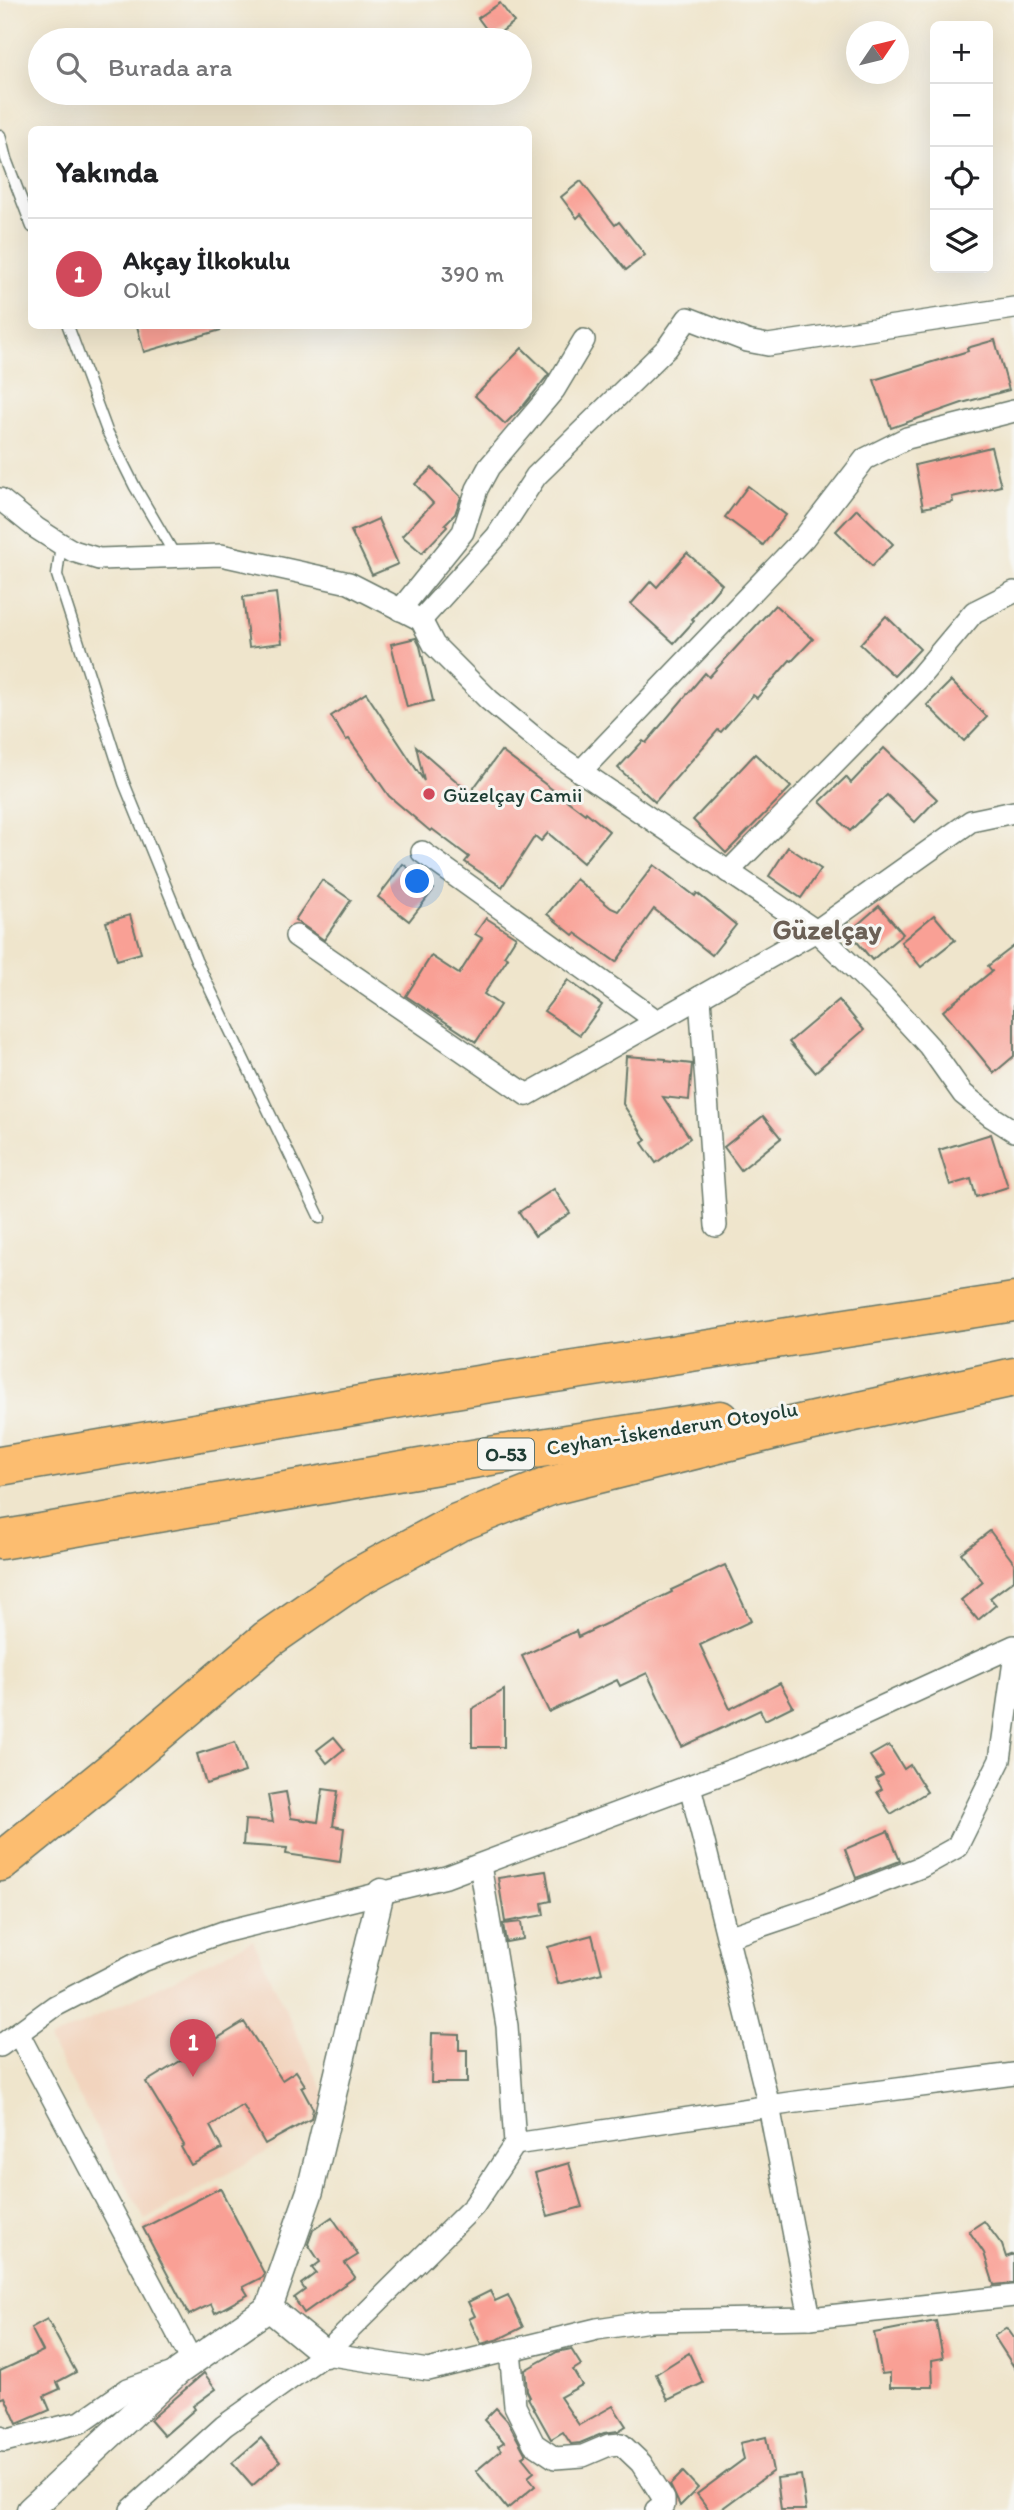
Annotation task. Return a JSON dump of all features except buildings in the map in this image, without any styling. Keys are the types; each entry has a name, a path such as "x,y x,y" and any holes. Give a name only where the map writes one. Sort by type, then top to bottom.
{"highway":[{"path":"0,1466 484,1384 1014,1302"},
{"path":"0,1862 268,1639 356,1578 457,1523 550,1486 786,1427 1014,1376"},
{"name":"Ceyhan-İskenderun Otoyolu","path":"0,1540 496,1455 1014,1376"},
{"path":"0,1448 484,1384"}],"street":[{"path":"421,620 497,536 536,476 667,348 688,318 747,341 768,345 1014,308"},
{"path":"400,610 463,532 477,489 489,467 554,390 584,340"},
{"path":"580,772 804,538 865,458 907,438 1014,411"},
{"path":"0,499 61,544 73,551 99,559 221,555 349,583 421,620 435,645 489,700 552,752 816,931 883,996 929,1046 963,1094 1014,1131"},
{"path":"728,872 917,680 974,612 1014,592"},
{"path":"296,936 527,1095 816,931 971,821 1014,812"},
{"path":"422,852 657,1021"},
{"path":"700,997 716,1226"},
{"path":"0,2046 55,2006 140,1962 223,1932 446,1877 480,1865 796,1746 1014,1646"},
{"path":"727,1937 817,1907 908,1872 957,1847 1000,1760 1014,1661"},
{"path":"690,1786 769,2106 810,2318"},
{"path":"131,2510 225,2426 325,2354 474,2206 515,2144 507,2026 480,1865"},
{"path":"30,2510 186,2366 269,2308 310,2191 381,1892"},
{"path":"18,2034 186,2366"},
{"path":"515,2144 769,2106 1014,2074"},
{"path":"269,2308 325,2354 428,2370 597,2329 650,2320 810,2318 1014,2296"},
{"path":"510,2350 515,2406 534,2444 555,2458 583,2456 609,2445 621,2444 641,2463 664,2499 664,2505 656,2510"},
{"path":"1,2441 81,2422 128,2389 186,2366"}],"lane":[{"path":"0,135 28,217"},
{"path":"69,329 107,431 135,487 176,556"},
{"path":"61,544 57,575 124,783 196,960 320,1218"}],"shaded area":[{"path":"253,1940 334,2114 145,2220 49,2040"}],"place":[{"name":"Güzelçay Camii","path":"429,794"},
{"name":"Akçay İlkokulu","path":"193,2077"}],"district":[{"name":"Güzelçay","path":"827,929"}]}
